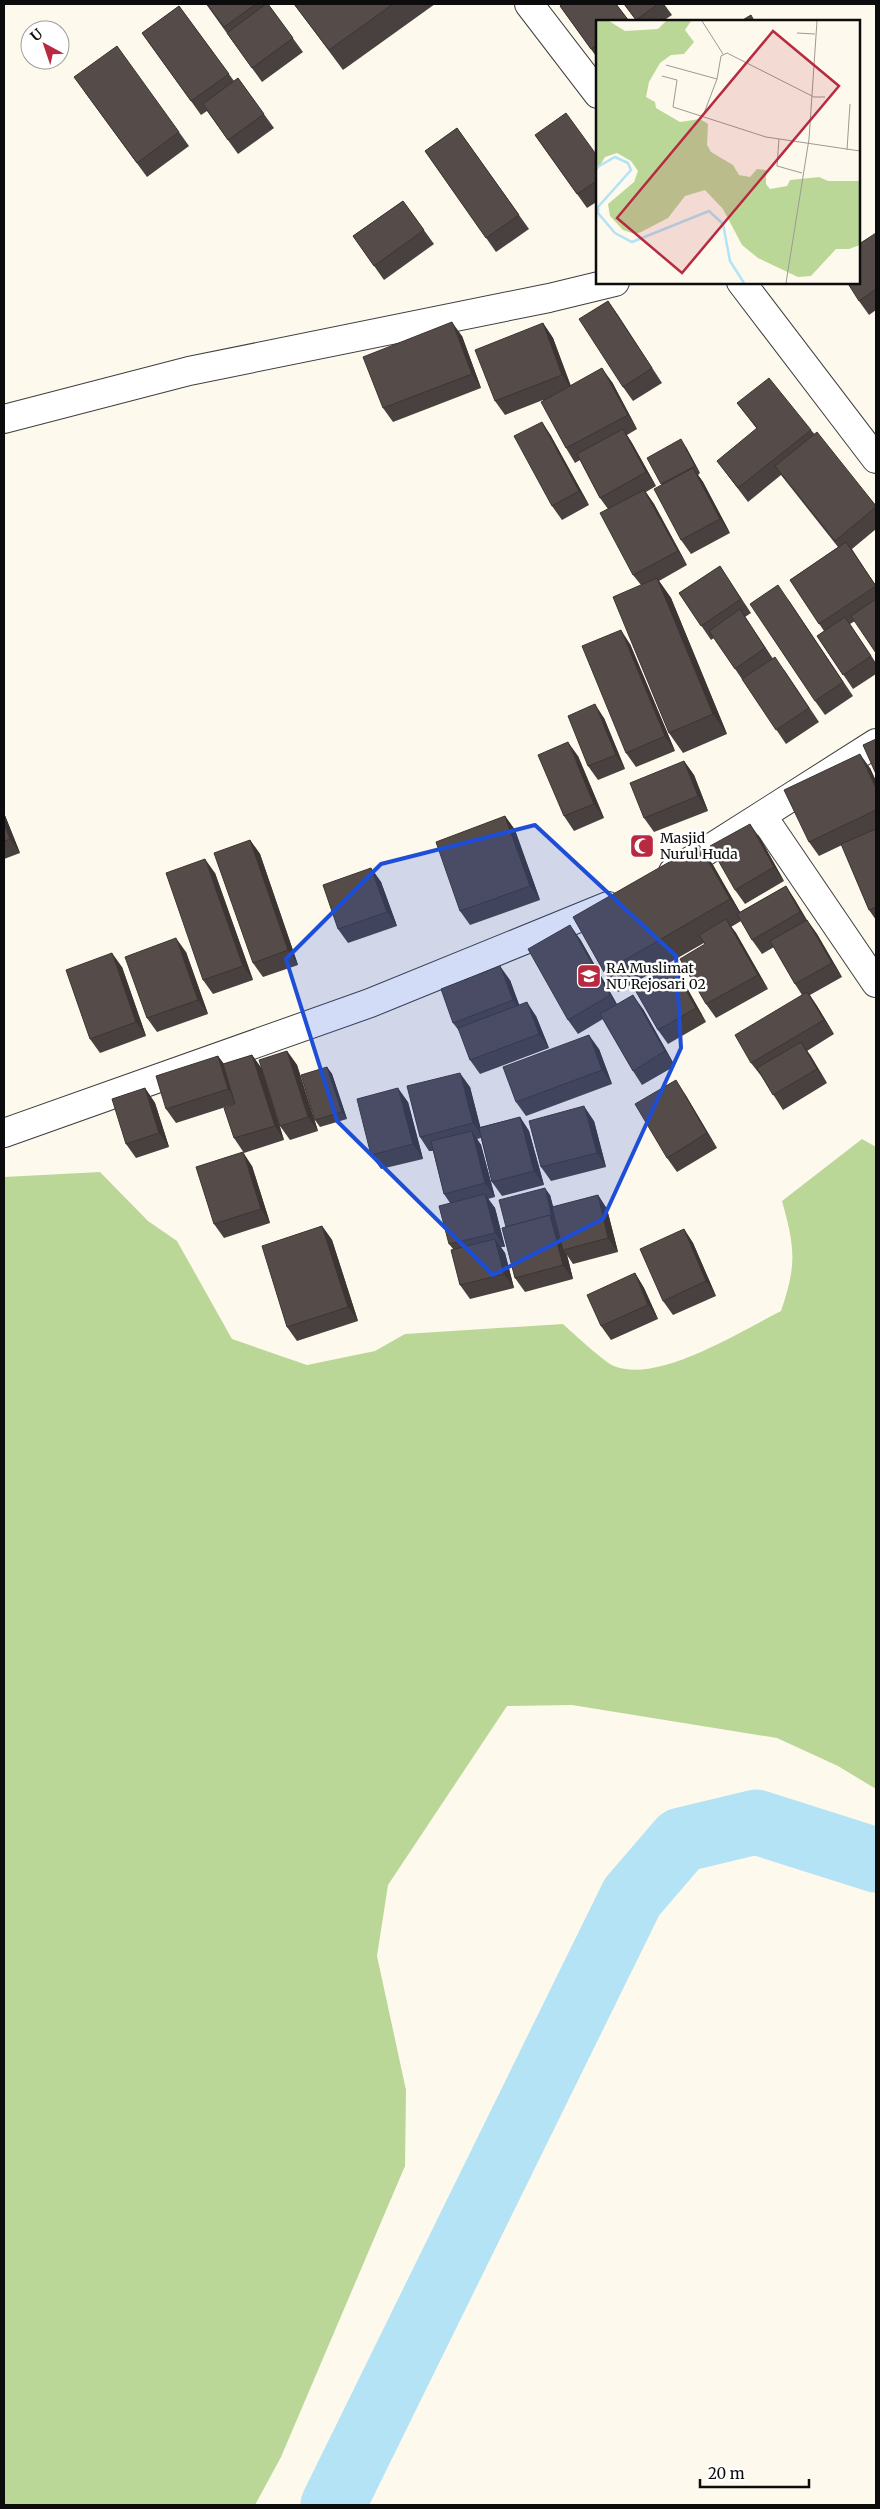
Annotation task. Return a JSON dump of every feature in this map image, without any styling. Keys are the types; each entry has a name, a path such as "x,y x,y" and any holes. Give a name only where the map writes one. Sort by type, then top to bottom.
{"street":[{"path":"529,4 596,91"},
{"path":"4,419 189,370 549,298 608,284"},
{"path":"743,284 876,459"},
{"path":"4,1133 370,1003 641,891 763,817 876,743"},
{"path":"763,817 876,982"}],"highlighted area":[{"path":"535,825 676,956 681,1048 603,1219 493,1275 337,1121 286,959 381,864"}],"green space":[{"path":"862,1139 876,1147 876,1789 838,1766 777,1738 572,1705 507,1706 388,1885 377,1956 406,2090 405,2166 281,2457 255,2505 4,2505 4,1177 100,1172 148,1221 177,1241 232,1339 307,1365 375,1351 405,1334 563,1324 609,1363 632,1370 653,1368 699,1353 781,1311 792,1268 792,1244 782,1201"}],"building":[{"path":"207,4 256,4 224,27"},
{"path":"268,4 293,38 252,68 227,33"},
{"path":"294,4 393,4 329,50"},
{"path":"563,4 616,4 628,20 596,20 596,45 591,49 560,6"},
{"path":"624,4 658,4 636,20"},
{"path":"179,6 229,74 191,101 142,33"},
{"path":"751,15 754,20 743,20"},
{"path":"117,46 179,132 137,163 74,77"},
{"path":"238,78 264,114 228,140 203,104"},
{"path":"566,113 596,154 596,181 577,194 535,135"},
{"path":"457,128 519,215 486,238 425,151"},
{"path":"403,201 424,230 374,266 353,236"},
{"path":"876,233 876,289 859,301 848,284 860,284 860,243"},
{"path":"608,301 652,368 623,387 579,319"},
{"path":"452,322 472,374 383,408 363,357"},
{"path":"543,323 562,375 495,401 475,350"},
{"path":"602,368 628,415 566,448 541,402"},
{"path":"769,378 811,430 738,488 717,461 757,428 737,403"},
{"path":"542,422 579,491 552,506 514,436"},
{"path":"623,429 646,472 600,498 577,454"},
{"path":"817,432 876,506 835,541 775,466"},
{"path":"681,439 695,466 661,484 647,458"},
{"path":"693,468 720,519 681,540 654,489"},
{"path":"644,490 678,551 633,575 600,513"},
{"path":"846,542 876,586 819,624 790,580"},
{"path":"720,566 741,599 701,626 679,593"},
{"path":"657,578 713,714 669,733 613,597"},
{"path":"778,585 843,682 815,701 750,604"},
{"path":"876,599 876,653 851,616"},
{"path":"740,609 765,648 735,669 709,631"},
{"path":"845,617 871,656 843,675 817,636"},
{"path":"621,630 665,736 626,753 582,646"},
{"path":"775,657 809,708 776,730 742,679"},
{"path":"595,704 616,755 588,766 568,716"},
{"path":"876,739 876,774 863,745"},
{"path":"568,742 594,804 564,816 538,755"},
{"path":"860,754 876,788 876,810 809,842 784,790"},
{"path":"684,761 698,796 644,818 630,783"},
{"path":"505,816 530,886 460,911 436,842"},
{"path":"4,823 10,839 4,841"},
{"path":"750,824 774,867 735,890 710,846"},
{"path":"876,829 876,907 869,910 841,844"},
{"path":"250,840 288,950 253,963 214,853"},
{"path":"699,845 730,899 604,972 573,917"},
{"path":"205,859 243,966 203,980 166,873"},
{"path":"371,868 387,912 338,929 323,885"},
{"path":"786,886 800,912 752,940 737,914"},
{"path":"726,919 758,975 706,1004 680,959 705,944 699,935"},
{"path":"807,920 832,963 795,984 770,941"},
{"path":"570,925 610,995 568,1020 528,949"},
{"path":"176,938 198,1000 147,1018 125,957"},
{"path":"112,953 136,1022 90,1039 66,970"},
{"path":"672,965 696,1008 658,1030 634,988"},
{"path":"500,966 513,1000 453,1023 441,989"},
{"path":"807,992 824,1020 751,1063 735,1035"},
{"path":"633,995 665,1051 633,1071 600,1014"},
{"path":"527,1002 539,1034 470,1060 458,1028"},
{"path":"589,1035 602,1070 516,1102 503,1067"},
{"path":"801,1042 817,1069 773,1095 757,1068"},
{"path":"287,1051 308,1117 280,1126 259,1060"},
{"path":"252,1055 275,1126 234,1138 224,1108 235,1104 223,1064"},
{"path":"218,1056 228,1089 166,1109 156,1076"},
{"path":"327,1067 342,1112 315,1120 301,1075"},
{"path":"460,1073 473,1123 420,1137 407,1086"},
{"path":"676,1080 707,1133 667,1158 635,1104"},
{"path":"145,1088 159,1133 126,1144 112,1099"},
{"path":"398,1088 413,1144 371,1155 357,1099"},
{"path":"584,1106 597,1153 541,1167 529,1121"},
{"path":"520,1117 534,1171 492,1182 479,1128"},
{"path":"472,1131 485,1183 444,1194 431,1141"},
{"path":"243,1152 261,1209 214,1224 196,1167"},
{"path":"545,1188 552,1217 550,1215 506,1227 499,1200"},
{"path":"485,1194 495,1233 449,1244 439,1206"},
{"path":"598,1195 608,1238 563,1250 552,1207"},
{"path":"550,1215 563,1265 515,1278 502,1228"},
{"path":"322,1226 348,1307 287,1327 262,1246"},
{"path":"684,1229 706,1281 663,1301 640,1249"},
{"path":"495,1239 504,1274 460,1285 451,1250"},
{"path":"635,1273 648,1305 601,1326 587,1295"}],"waterway":[{"path":"333,2505 632,1897 681,1840 756,1822 876,1860"}],"place":[{"name":"Masjid Nurul Huda","path":"642,846"},
{"name":"RA Muslimat NU Rejosari 02","path":"589,976"}]}
